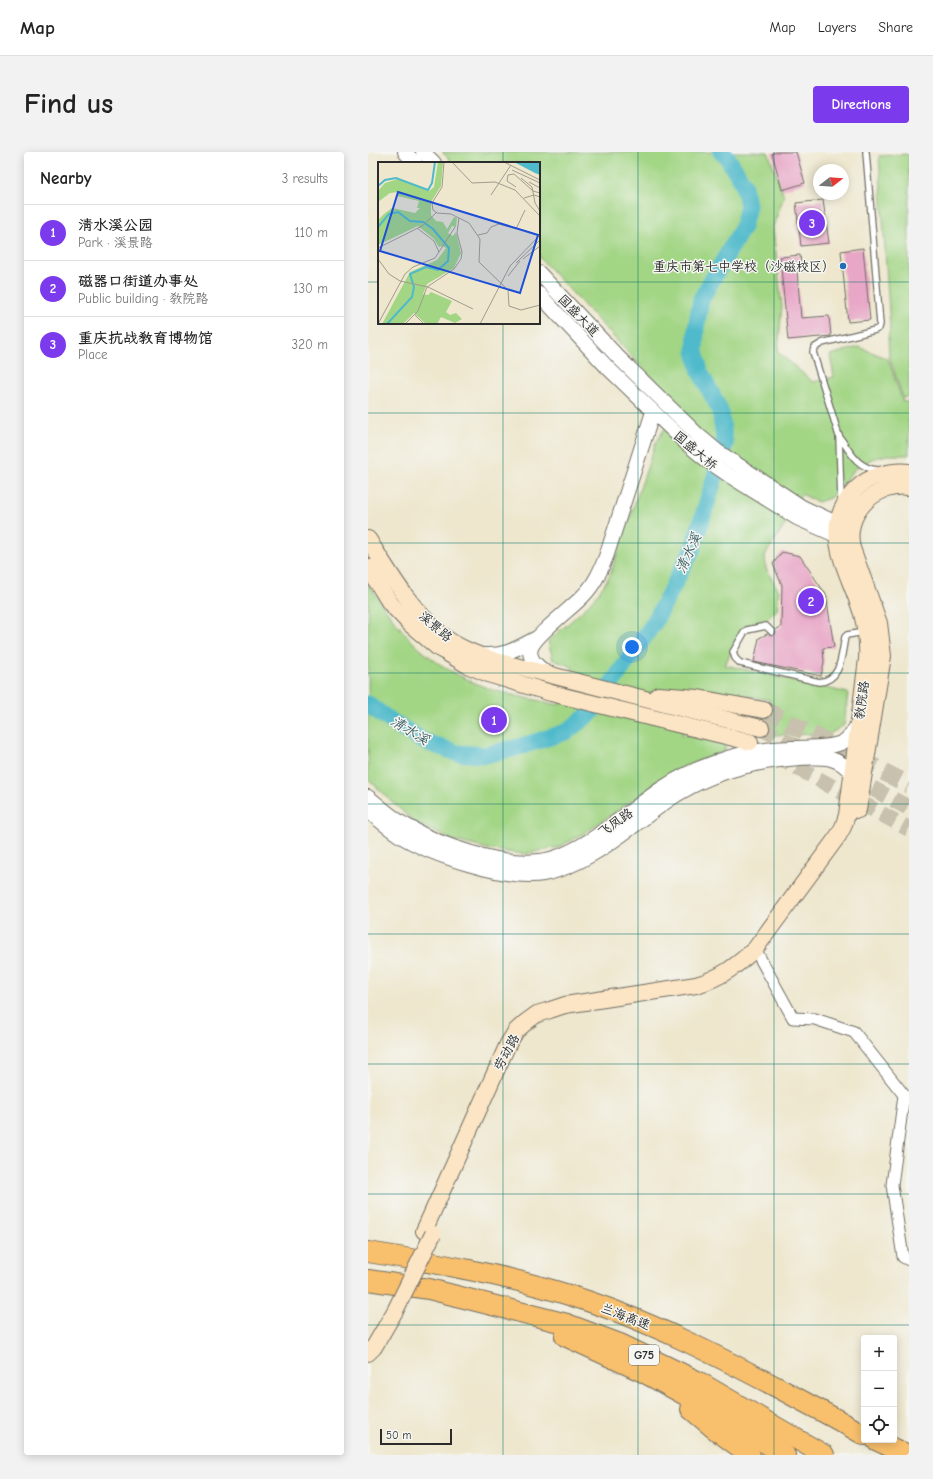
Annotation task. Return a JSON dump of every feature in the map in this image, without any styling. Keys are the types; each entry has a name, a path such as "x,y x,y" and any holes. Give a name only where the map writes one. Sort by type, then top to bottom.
{"highway":[{"name":"兰海高速","path":"368,1252 438,1263 510,1278 573,1296 642,1322 695,1345 861,1433"},
{"name":"G75","path":"368,1280 429,1289 486,1303 567,1324 620,1344 699,1382 824,1455"},
{"path":"486,1303 564,1335 643,1372 700,1403 783,1454"},
{"path":"643,1372 750,1455"},
{"name":"兰海高速","path":"878,1443 896,1455"},
{"path":"882,1443 908,1455"}],"main road":[{"path":"843,529 851,494 867,480 890,473 908,477"},
{"path":"843,529 862,505 870,498 885,489 895,487 908,477"},
{"name":"教院路","path":"757,953 851,833 858,811 882,656 873,631 862,613 840,555 843,529"},
{"name":"溪景路","path":"368,539 402,594 421,615 444,637 475,654 617,692 695,705"},
{"name":"溪景路","path":"368,567 390,603 411,625 437,647 467,665 491,675 551,693 750,742"},
{"name":"教院路","path":"757,953 843,827 847,815 867,659 873,631"},
{"path":"695,705 764,710"},
{"path":"695,705 761,728"},
{"name":"劳动路","path":"391,1310 514,1051 531,1028 541,1021 566,1013 697,994 729,981 745,971 757,953"},
{"path":"368,1341 391,1310"},
{"path":"368,1353 374,1347 391,1310"}],"street":[{"path":"405,152 415,162"},
{"path":"424,152 433,162"},
{"name":"国盛大道","path":"540,274 618,357"},
{"name":"国盛大道","path":"540,295 607,367"},
{"name":"国盛大桥","path":"618,357 699,436 799,512"},
{"name":"国盛大桥","path":"607,367 686,443 708,461 730,476 799,512"},
{"path":"553,676 537,667 532,660 530,653 531,647 537,638 582,597 592,586 600,572 653,412"},
{"path":"799,512 843,529"},
{"path":"475,654 497,656 508,653 537,638"},
{"name":"飞凤路","path":"368,797 406,826 427,837 469,852 522,862 541,861 554,858 585,844 661,789 678,778 699,768 722,759 762,751 828,746 840,743 847,740 858,723"},
{"name":"飞凤路","path":"368,811 400,835 439,854 493,870 524,875 542,874 558,871 574,865 590,856 680,793 705,780 747,765 787,759 825,758 836,760 845,765 852,774"},
{"path":"757,953 793,1018 815,1019 854,1032 904,1095 892,1185 904,1257 909,1260"}],"lane":[{"path":"843,529 838,436 813,352 814,348 822,343 879,328 880,324 866,152"},
{"path":"838,436 859,464 873,470 908,477"},
{"path":"772,632 766,626 747,630 742,634 733,655 740,663 785,671 819,682 828,680 837,672 845,637 847,635 873,631"}],"green space":[{"path":"442,152 768,152 784,196 773,227 782,306 778,352 813,382 834,377 830,355 859,347 888,359 903,402 909,402 909,455 887,455 872,459 856,468 830,498 818,502 801,494 785,525 765,555 766,569 779,591 777,610 766,620 743,627 725,665 848,693 844,725 830,734 765,735 770,700 695,687 682,734 725,744 725,751 680,768 583,834 559,847 524,854 492,850 455,841 415,823 368,779 368,583 402,631 416,646 436,662 470,681 493,690 559,705 573,667 553,660 548,641 590,603 610,575 656,442 679,407 540,258 540,162 452,162"},
{"path":"909,154 909,397 903,398 889,356 888,338 890,328 879,156"}],"building":[{"path":"796,152 805,183 782,190 772,153"},
{"path":"823,200 829,243 801,246 796,203"},
{"path":"863,248 870,320 848,322 841,251"},
{"path":"800,255 802,271 797,271 801,318 829,316 831,336 788,340 780,257"},
{"path":"782,552 800,556 826,595 834,647 823,648 824,662 821,676 754,662 759,638 781,627 782,585 773,564"}],"waterway":[{"name":"清水溪","path":"368,704 388,719 423,741 457,753 485,755 519,747 566,732 591,713 654,623 693,548 725,444 720,410 700,372 695,351 696,328 701,299 743,227 748,205 743,183 727,157 721,152"}],"tunnel":[{"path":"764,710 909,785"},
{"path":"761,728 804,751"},
{"path":"776,756 909,829"},
{"path":"851,777 909,808"}],"place":[{"name":"重庆抗战教育博物馆","path":"812,223"},
{"name":"重庆市第七中学校（沙磁校区）","path":"843,266"},
{"name":"磁器口街道办事处","path":"811,601"},
{"name":"清水溪公园","path":"494,720"}]}
